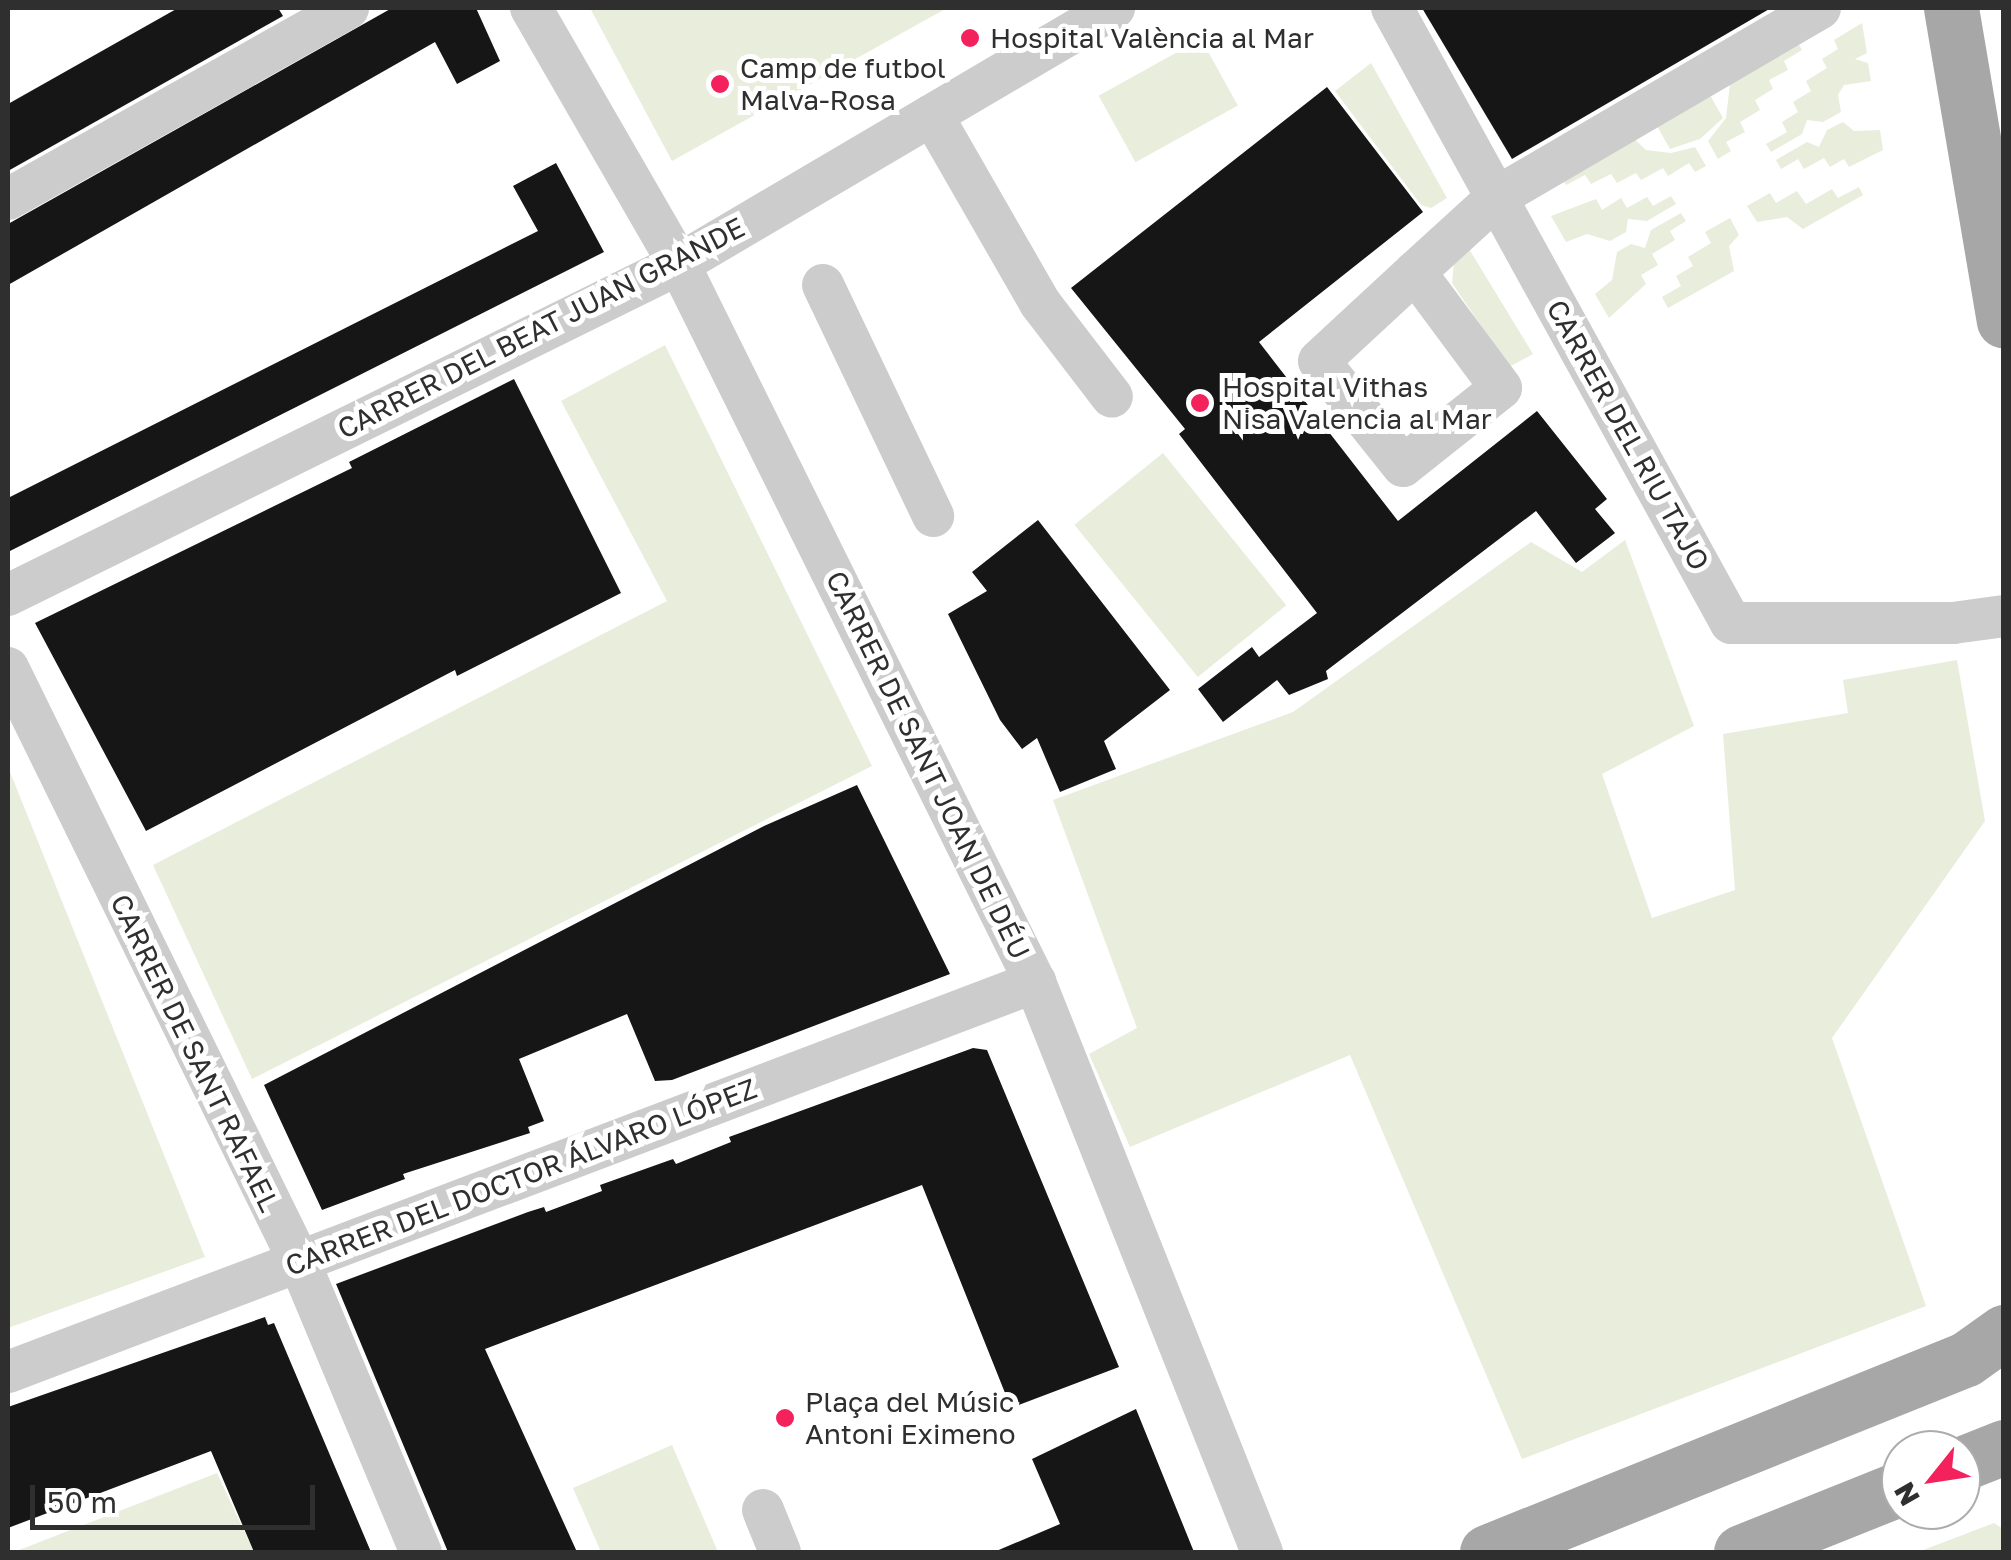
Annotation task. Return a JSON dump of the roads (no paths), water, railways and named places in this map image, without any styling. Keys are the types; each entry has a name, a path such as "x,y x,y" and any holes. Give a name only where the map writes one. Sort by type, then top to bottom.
{"main road":[{"path":"1951,8 2004,321"},
{"path":"1487,1552 1966,1359 2004,1332"},
{"path":"1748,1551 1881,1496"}],"street":[{"path":"8,199 348,8"},
{"name":"CARRER DE SANT JOAN DE DÉU","path":"531,8 680,264 1035,982 1262,1552"},
{"name":"CARRER DEL BEAT JUAN GRANDE","path":"8,595 680,264 1114,8"},
{"name":"CARRER DEL RIU TAJO","path":"1392,8 1731,624 1962,623 2004,616"},
{"path":"1415,272 1501,388 1404,466 1319,361 1415,272 1497,197 1820,8"},
{"path":"932,115 1040,303 1112,397"},
{"path":"823,285 933,516"},
{"name":"CARRER DE SANT RAFAEL","path":"8,668 299,1262 421,1552"},
{"name":"CARRER DEL DOCTOR ÁLVARO LÓPEZ","path":"8,1372 1035,982"},
{"path":"763,1510 780,1552"}],"place":[{"name":"Hospital València al Mar","path":"970,38"},
{"name":"Camp de futbol Malva-Rosa","path":"720,84"},
{"name":"Hospital Vithas Nisa Valencia al Mar","path":"1200,403"},
{"name":"Plaça del Músic Antoni Eximeno","path":"785,1418"}]}
